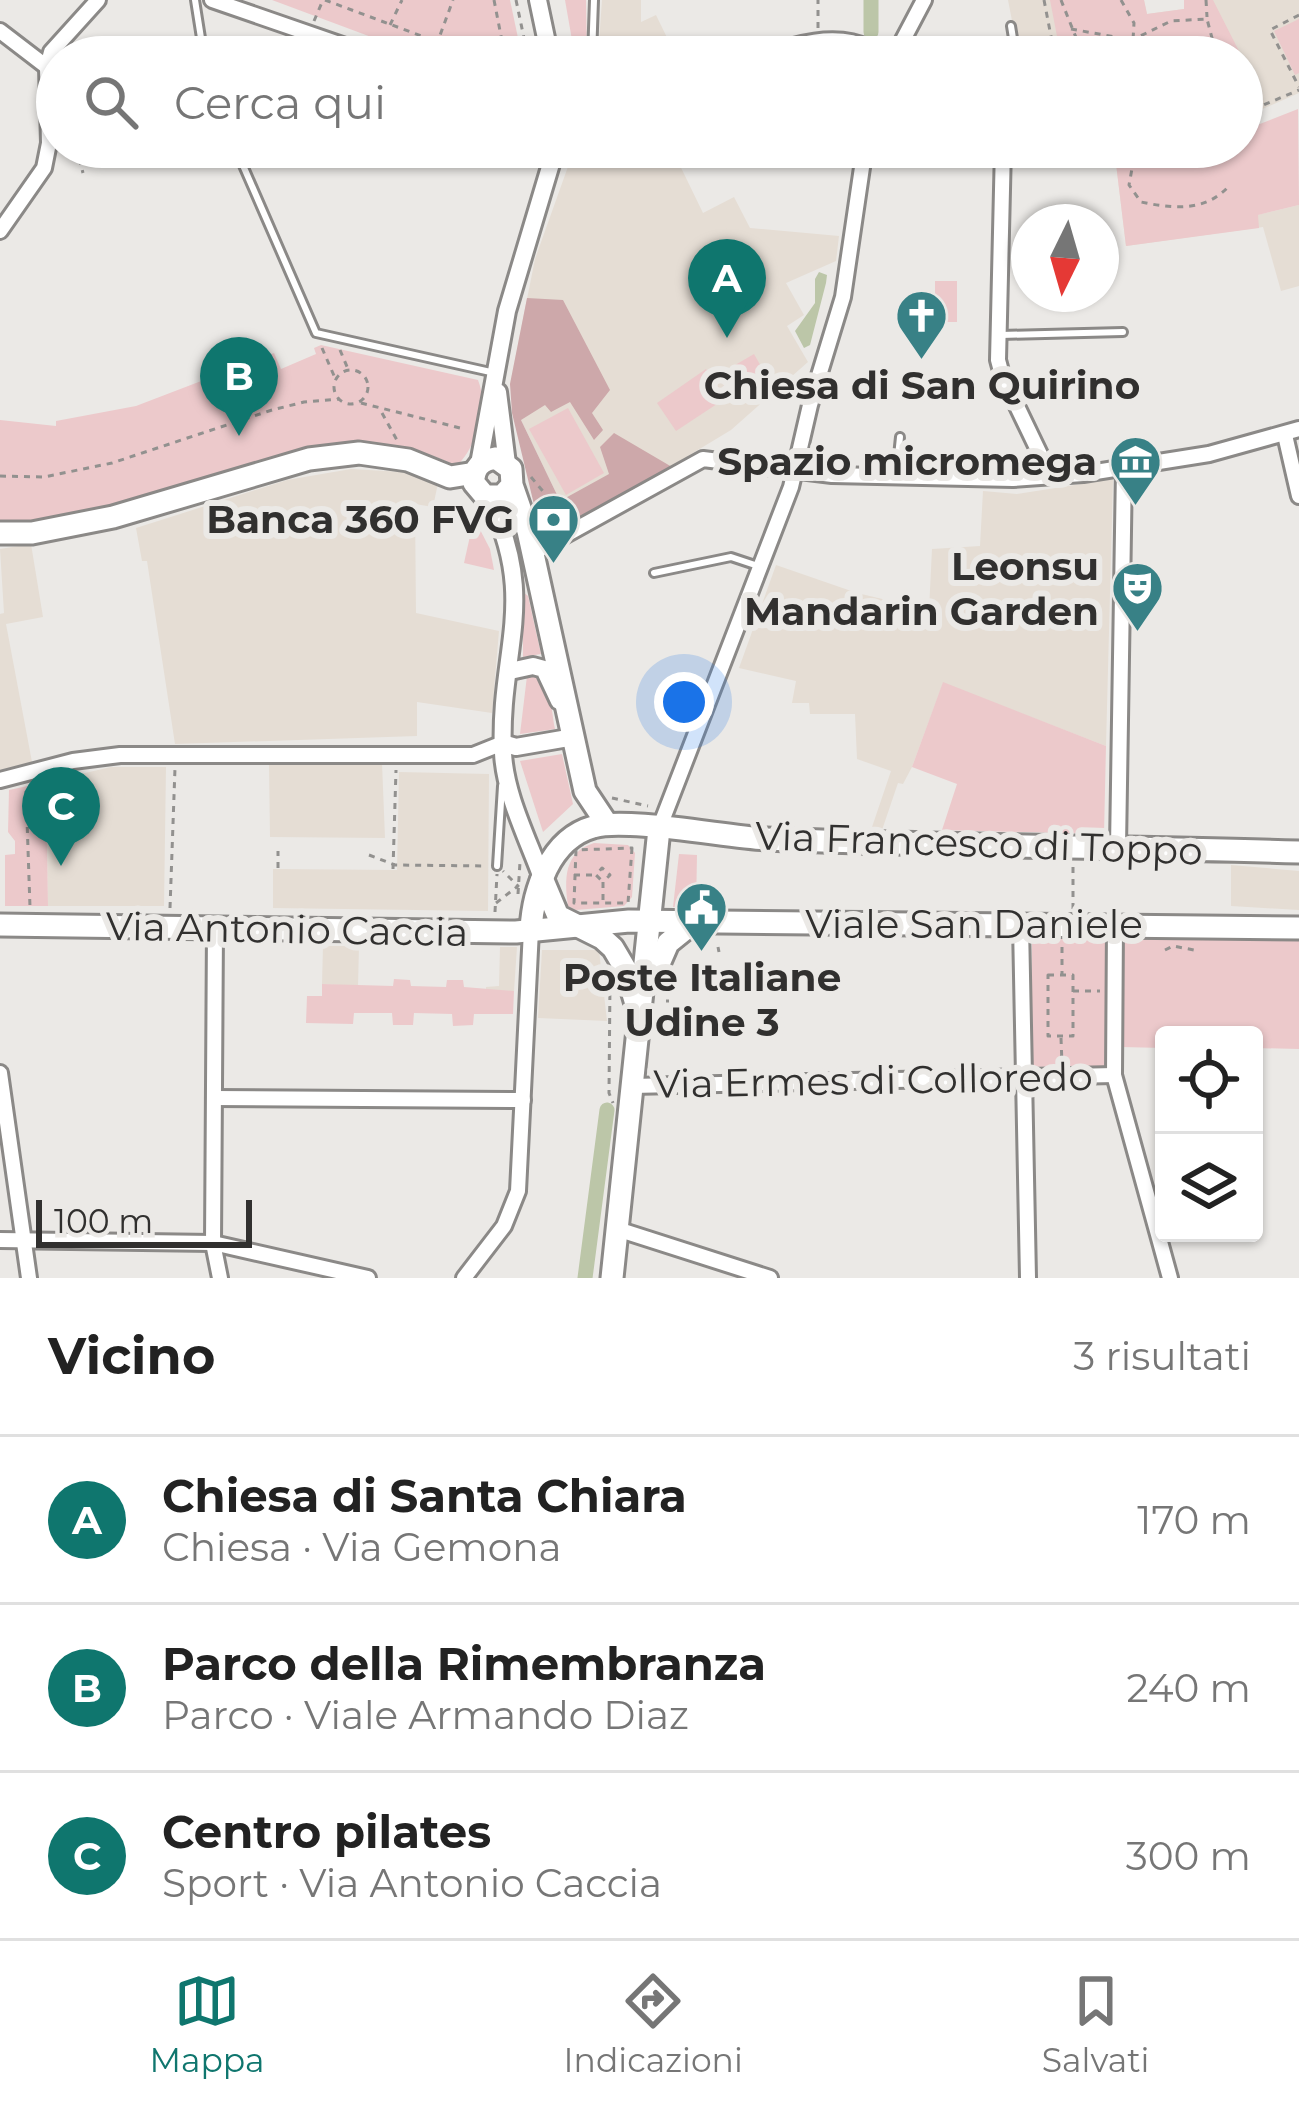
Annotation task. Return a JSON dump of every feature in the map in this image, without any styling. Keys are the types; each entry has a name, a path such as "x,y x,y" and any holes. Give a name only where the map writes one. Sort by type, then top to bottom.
{"main road":[{"path":"0,533 47,531 113,517 322,458 359,453 408,460 450,477 493,458 514,474 588,800 608,824 577,835 542,878 533,898 531,930"},
{"path":"477,469 478,490 488,497 502,496 514,474"},
{"name":"Via Francesco di Toppo","path":"608,824 761,838 1299,852"},
{"path":"612,1278 659,829"},
{"path":"542,878 554,910 573,926 602,938 620,958 639,1016"},
{"path":"639,1016 668,943 695,922"},
{"name":"Viale San Daniele","path":"573,926 695,922 1299,928"},
{"name":"Via Antonio Caccia","path":"0,925 531,930 573,926"}],"street":[{"path":"62,36 98,0"},
{"path":"212,0 316,36"},
{"path":"538,0 546,36"},
{"path":"906,36 924,0"},
{"path":"0,31 36,59"},
{"path":"0,231 44,168"},
{"path":"477,469 517,270 549,168"},
{"path":"659,829 796,473 810,405 843,297 862,168"},
{"path":"1001,168 997,335 1001,376 1050,475"},
{"path":"496,373 514,474"},
{"path":"533,553 703,459 796,473 896,479 1050,475 1209,454 1292,432 1299,496"},
{"path":"1118,847 1124,468"},
{"path":"488,497 514,566 505,770 542,878"},
{"path":"0,780 95,757 473,755 503,742 516,747 574,737 544,669 533,666 510,671"},
{"path":"1021,925 1028,1278"},
{"path":"1115,925 1114,1075 1171,1278"},
{"path":"215,929 213,1243 220,1278"},
{"path":"464,1278 504,1226 521,1176 531,930"},
{"path":"0,1073 29,1278"},
{"name":"Via Ermes di Colloredo","path":"632,1086 1114,1075"},
{"path":"214,1098 523,1100"},
{"path":"617,1229 770,1278"},
{"path":"0,1240 213,1243 368,1278"}],"lane":[{"path":"195,0 201,36"},
{"path":"593,36 594,0"},
{"path":"1011,26 1013,36"},
{"path":"244,168 316,333 496,373"},
{"path":"997,335 1124,332"},
{"path":"896,479 900,437"},
{"path":"654,573 731,557 761,567"},
{"path":"497,866 505,770"}],"path":[{"path":"314,22 324,0 419,36"},
{"path":"390,25 402,0"},
{"path":"440,36 453,0"},
{"path":"494,0 501,36"},
{"path":"516,0 524,36"},
{"path":"818,0 818,36"},
{"path":"1044,0 1051,36"},
{"path":"1061,0 1075,36"},
{"path":"1121,0 1134,22 1132,36"},
{"path":"1206,0 1211,36"},
{"path":"1263,104 1299,88 1270,30 1299,15"},
{"path":"1141,36 1171,22 1207,19"},
{"path":"1071,28 1112,36"},
{"path":"82,168 83,173"},
{"path":"1132,168 1129,185 1141,202 1200,206 1219,197 1230,184"},
{"path":"316,333 339,400"},
{"path":"335,338 348,370"},
{"path":"335,379 348,370 360,373 367,382 367,393 360,402"},
{"path":"0,476 44,477 112,463 304,401 360,402 460,428"},
{"path":"380,410 402,448"},
{"path":"514,474 530,476 575,531"},
{"path":"169,916 176,754"},
{"path":"394,867 397,755"},
{"path":"26,773 30,915"},
{"path":"632,848 628,903 603,903 574,903 576,850 632,848"},
{"path":"278,851 278,868"},
{"path":"369,855 394,867 497,866 518,886"},
{"path":"1072,917 1073,859"},
{"path":"518,903 520,860"},
{"path":"495,919 497,866"},
{"path":"596,875 602,868 610,875 603,882"},
{"path":"574,874 596,875 603,882 603,903"},
{"path":"496,903 518,886"},
{"path":"1165,950 1173,946 1194,950"},
{"path":"1062,947 1062,975"},
{"path":"608,969 609,1093 614,1106"},
{"path":"1048,975 1062,975 1073,975 1073,1036 1048,1036 1048,975"},
{"path":"1073,991 1113,991"},
{"path":"1061,1036 1062,1076"}],"shaded area":[{"path":"272,0 510,0 518,36 369,36"},
{"path":"565,0 586,0 587,36 571,36"},
{"path":"602,0 641,0 641,22 656,15 666,36 599,36"},
{"path":"1008,0 1144,0 1147,14 1184,9 1184,0 1299,0 1299,93 1263,109 1263,36 1015,36"},
{"path":"1050,0 1144,0 1147,14 1184,9 1184,0 1213,0 1231,36 1057,36"},
{"path":"1299,19 1299,73 1295,75 1274,31"},
{"path":"1298,109 1299,205 1258,215 1259,228 1126,246 1117,168 1263,168 1263,123"},
{"path":"568,168 681,168 703,213 734,197 750,228 839,236 836,261 786,283 804,315 787,326 808,362 731,430 572,526 521,420 510,384 535,259"},
{"path":"1117,168 1247,168 1257,215 1299,205 1299,286 1281,291 1263,227 1126,246"},
{"path":"819,272 827,275 826,283 810,345 804,348 795,331 815,303"},
{"path":"935,281 957,281 957,322 935,322"},
{"path":"527,298 563,300 610,390 592,413 603,430 594,440 570,402 551,412 545,405 521,420 560,501 609,474 600,447 614,433 672,467 543,542 512,413 510,384"},
{"path":"321,345 478,380 479,425 457,466 422,452 385,445 310,447 60,519 0,521 0,420 56,426 56,421 136,406 274,353 281,369 316,354 314,348"},
{"path":"754,354 766,375 730,396 718,375"},
{"path":"706,369 726,398 676,431 657,403"},
{"path":"568,408 604,473 566,495 529,429"},
{"path":"351,469 403,472 438,483 433,507 415,504 416,613 499,631 492,713 417,702 417,736 175,744 147,561 142,561 136,528 287,480"},
{"path":"1113,479 1106,746 943,683 882,830 871,830 891,771 857,759 855,714 810,714 809,703 792,703 796,681 739,668 776,565 857,593 929,610 932,549 980,546 983,491 1017,494"},
{"path":"474,518 490,549 494,570 464,563"},
{"path":"31,544 43,617 6,624 32,762 0,770 0,614 4,613 0,549"},
{"path":"523,592 528,596 541,654 523,657"},
{"path":"532,674 547,690 555,729 520,734 527,676"},
{"path":"943,682 1106,746 1104,834 942,830 957,784 912,767"},
{"path":"562,754 573,804 543,832 520,761"},
{"path":"382,763 385,838 270,837 269,765"},
{"path":"111,767 166,767 164,906 48,906 46,782"},
{"path":"399,772 489,774 488,911 273,908 273,869 397,870"},
{"path":"46,782 48,906 5,906 5,855 15,854 15,841 8,832 9,790"},
{"path":"594,843 628,845 635,853 632,897 624,906 576,910 568,906 572,860"},
{"path":"679,854 697,855 696,908 673,907"},
{"path":"1231,865 1299,871 1299,910 1231,906"},
{"path":"1032,936 1107,936 1105,1066 1031,1067"},
{"path":"1120,937 1299,938 1299,1049 1263,1048 1263,1026 1155,1026 1155,1048 1121,1047"},
{"path":"323,946 359,946 358,986 322,984"},
{"path":"500,947 517,947 514,991 486,991 486,987 499,986"},
{"path":"542,950 599,950 607,1021 538,1018"},
{"path":"394,979 410,980 411,986 446,987 447,980 463,980 464,987 514,991 513,1014 474,1014 473,1025 453,1026 452,1014 414,1013 413,1025 393,1025 392,1013 354,1013 353,1024 306,1023 307,996 322,996 322,984 393,986"}],"waterway":[{"path":"871,0 871,32"},
{"path":"585,1278 607,1110"}],"place":[{"name":"Chiesa di Santa Chiara","path":"727,338"},
{"name":"Chiesa di San Quirino","path":"922,361"},
{"name":"Parco della Rimembranza","path":"239,436"},
{"name":"Spazio micromega","path":"1136,507"},
{"name":"Banca 360 FVG","path":"553,565"},
{"name":"Leonsu Mandarin Garden","path":"1138,634"},
{"name":"Centro pilates","path":"61,866"},
{"name":"Poste Italiane Udine 3","path":"702,953"}]}
